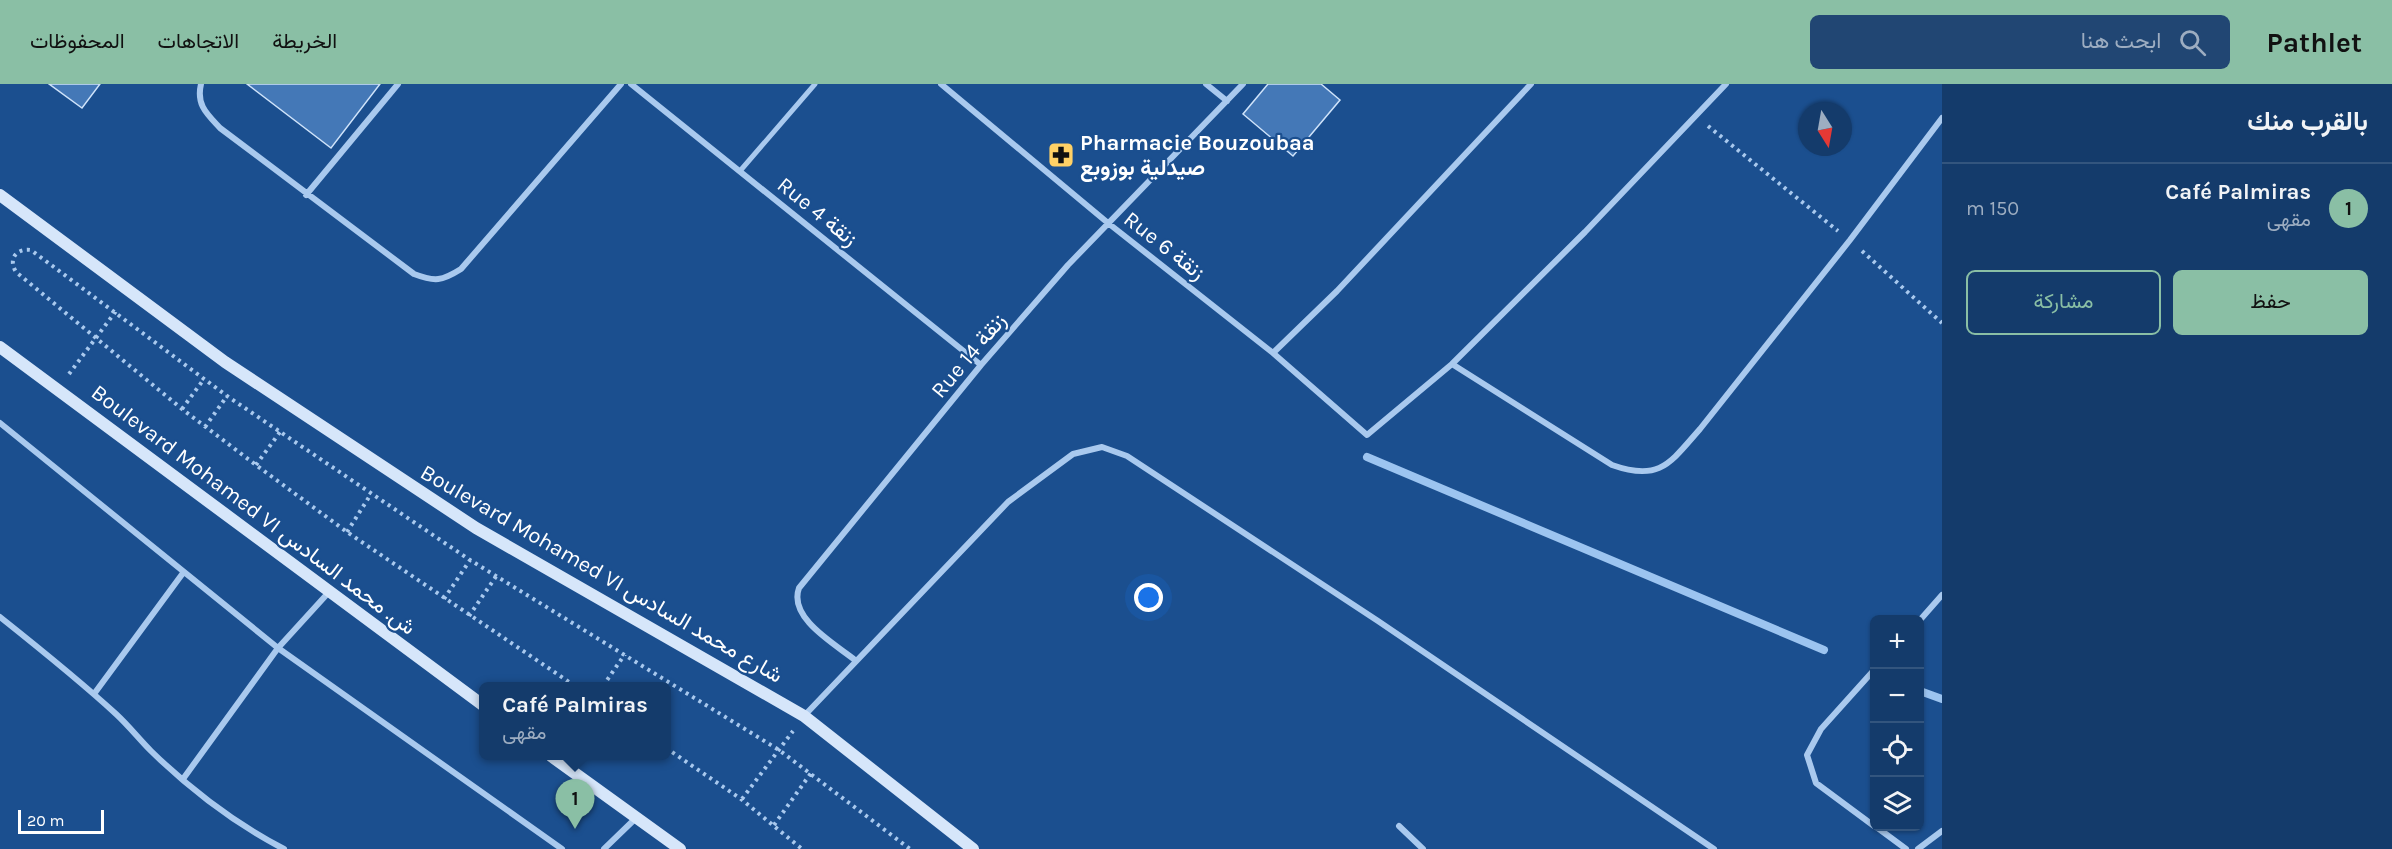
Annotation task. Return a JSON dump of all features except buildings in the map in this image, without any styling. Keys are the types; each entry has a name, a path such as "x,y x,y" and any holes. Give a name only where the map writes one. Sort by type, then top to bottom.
{"main road":[{"name":"Boulevard Mohamed VI شارع محمد السادس","path":"0,195 225,362 476,528 804,716 973,849"},
{"name":"Boulevard Mohamed VI ش. محمد السادس","path":"0,347 479,703"},
{"path":"556,760 680,849"}],"street":[{"path":"201,84 198,96 202,109 220,128 306,195 414,274 431,281 446,278 461,269 621,84"},
{"path":"306,195 398,84"},
{"name":"Rue 4 زنقة","path":"631,84 981,365"},
{"path":"740,171 815,84"},
{"name":"Rue 6 زنقة","path":"941,84 1108,223 1273,353 1367,435 1452,364"},
{"path":"1206,84 1227,101"},
{"name":"Rue 14 زنقة","path":"855,660 806,620 798,608 796,597 799,588 981,365 1068,265 1243,84"},
{"path":"1273,353 1337,291 1531,84"},
{"path":"1726,84 1585,232 1452,364 1612,465 1633,472 1656,470 1675,458 1850,240 1942,118"},
{"path":"0,423 278,648 562,849"},
{"path":"804,716 1008,502 1073,454 1102,447 1127,456 1378,621 1714,849"},
{"path":"94,694 183,573"},
{"path":"183,779 278,648 330,592"},
{"path":"1924,615 1942,595"},
{"path":"0,616 94,694 151,751 183,779 260,836 284,849"},
{"path":"1870,675 1821,729 1807,755 1816,783 1870,822"},
{"path":"604,849 636,818"},
{"path":"1400,826 1423,849"},
{"path":"1882,831 1906,849"},
{"path":"1918,849 1942,831"}],"path":[{"path":"1695,116 1850,240 1942,323"},
{"path":"568,682 347,532 205,427 16,272 12,266 17,252 24,249 31,250 227,396 371,494 470,560 670,682"},
{"path":"57,389 130,292"},
{"path":"182,409 204,379"},
{"path":"205,427 227,396"},
{"path":"256,465 280,432"},
{"path":"347,532 371,494"},
{"path":"444,599 470,560"},
{"path":"469,616 497,575"},
{"path":"606,682 625,654"},
{"path":"671,683 779,750 910,849"},
{"path":"741,800 804,716"},
{"path":"671,751 741,800 802,849"},
{"path":"774,825 811,773"}],"waterway":[{"path":"1367,457 1824,650"},
{"path":"1924,692 1942,699"}],"place":[{"name":"Pharmacie Bouzoubaa صيدلية بوزوبع","path":"1061,155"},
{"name":"Café Palmiras","path":"575,829"}]}
